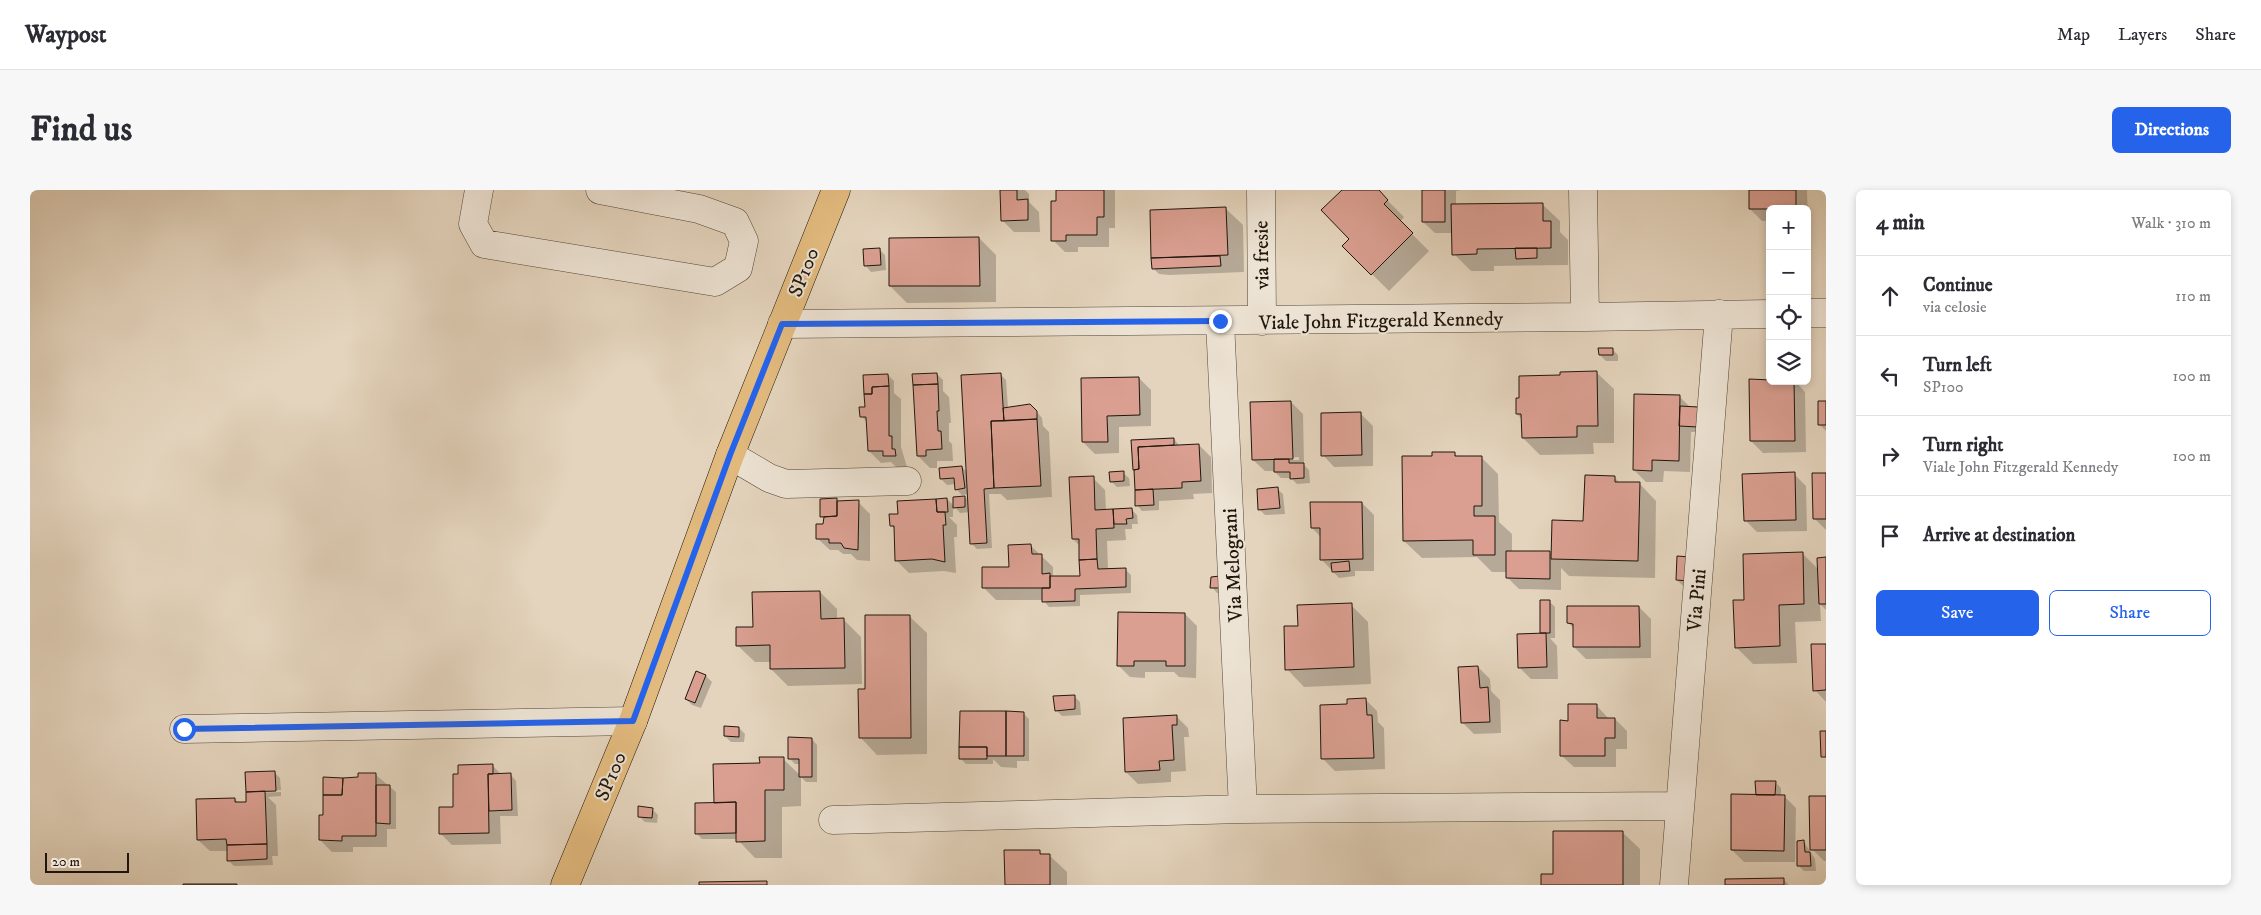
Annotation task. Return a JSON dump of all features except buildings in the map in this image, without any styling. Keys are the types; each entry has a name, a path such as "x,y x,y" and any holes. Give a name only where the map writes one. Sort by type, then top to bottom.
{"main road":[{"name":"SP100","path":"565,885 633,721 730,455 836,190"}],"street":[{"path":"478,190 473,224 484,244 715,282 738,268 744,241 736,222 699,209 615,191"},
{"name":"via fresie","path":"1261,190 1262,321"},
{"path":"1583,190 1585,318"},
{"path":"1811,313 1826,313"},
{"name":"Via Pini","path":"1674,885 1719,314"},
{"name":"Viale John Fitzgerald Kennedy","path":"782,324 1585,318 1766,314"},
{"name":"Via Melograni","path":"1220,321 1243,809"},
{"path":"730,455 769,478 786,484 907,481"},
{"path":"184,729 633,721"},
{"path":"833,820 1243,809 1680,806"}],"route":[{"path":"184,729 633,721 730,455 782,324 1220,321"}]}
